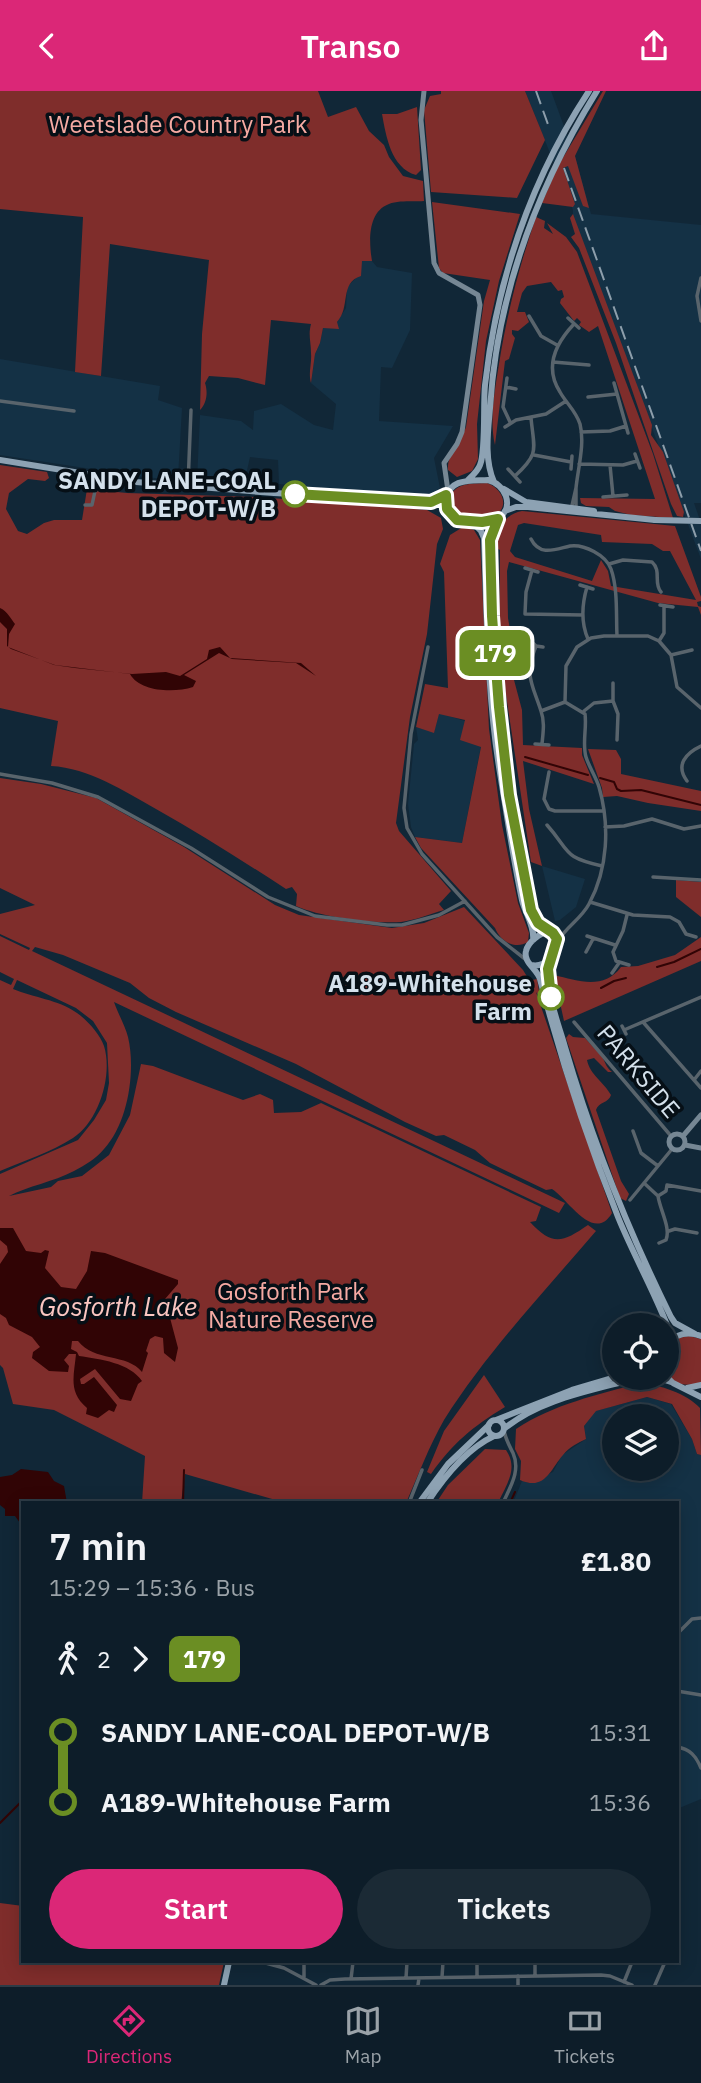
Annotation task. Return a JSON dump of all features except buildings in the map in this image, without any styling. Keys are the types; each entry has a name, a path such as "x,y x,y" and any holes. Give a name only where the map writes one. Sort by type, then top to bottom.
{"main road":[{"path":"425,91 421,120 434,263 439,273 478,295 480,306 462,432 444,461 447,493 445,505 449,513"},
{"path":"0,460 106,478 188,486 433,502 463,481 479,467 482,460 490,349 508,266 556,148 589,91"},
{"path":"539,193 597,91"},
{"path":"494,482 489,466 489,419 496,350 528,219"},
{"path":"445,473 463,481 494,482 526,502 655,520 701,521"},
{"path":"503,488 507,500 505,511"},
{"path":"411,502 436,506 461,521 498,519"},
{"path":"574,510 516,507 505,511 498,519 490,540 494,639 512,814 528,899 536,920 556,937 548,973 550,991 570,1064 603,1160 670,1317 677,1325 698,1335"},
{"path":"472,522 484,538 488,659 496,740 519,887 533,933 525,955 538,973 565,1071 600,1171 626,1237 661,1313"},
{"path":"530,944 541,933 549,931"},
{"path":"530,963 543,964 551,956"},
{"path":"683,1136 701,1115"},
{"path":"683,1136 677,1133 671,1136 669,1143 672,1149 680,1150 685,1146 701,1148"},
{"path":"683,1136 685,1146"},
{"path":"679,1335 698,1335"},
{"path":"427,1501 429,1493 449,1464 496,1420 572,1390 602,1381"},
{"path":"681,1387 701,1385"},
{"path":"681,1387 701,1397"},
{"path":"421,1501 472,1450 504,1430 514,1420 540,1408 602,1389"},
{"path":"496,1420 502,1422 504,1430"},
{"path":"489,1425 489,1432 495,1436"},
{"path":"224,1985 229,1963"}],"street":[{"path":"701,278 697,296 701,321"},
{"path":"529,316 544,338 557,345"},
{"path":"568,318 579,328"},
{"path":"527,327 533,324"},
{"path":"574,324 557,345 553,362 555,382 576,414 581,432 574,510"},
{"path":"553,362 589,365"},
{"path":"578,371 579,364"},
{"path":"507,377 503,409 510,422"},
{"path":"614,383 628,433"},
{"path":"506,387 516,389"},
{"path":"597,390 597,397"},
{"path":"588,397 617,394"},
{"path":"0,401 74,411"},
{"path":"505,427 519,419 547,414 566,401"},
{"path":"188,486 191,410"},
{"path":"515,476 534,455 531,418"},
{"path":"581,432 610,431 626,426"},
{"path":"635,454 640,468"},
{"path":"534,455 571,463"},
{"path":"571,469 572,456"},
{"path":"579,464 625,465 638,461"},
{"path":"610,465 613,496"},
{"path":"508,469 520,482"},
{"path":"85,505 92,505 95,491 105,484 106,478"},
{"path":"603,497 627,495"},
{"path":"531,542 554,552 575,546 601,556 609,564 614,582 617,636"},
{"path":"609,564 623,560 652,562 657,569 657,591"},
{"path":"525,568 538,572"},
{"path":"532,570 524,614 583,615"},
{"path":"580,585 593,589"},
{"path":"587,587 583,615 588,640"},
{"path":"659,641 664,633 662,606 673,607"},
{"path":"565,702 566,663 573,651 597,637 648,636 659,641 671,655 677,687 701,708"},
{"path":"532,642 543,647"},
{"path":"428,646 429,655 412,727 404,802 408,832 418,849 497,937 530,963"},
{"path":"536,646 529,676 541,711 542,744"},
{"path":"671,655 694,650"},
{"path":"611,735 617,738 618,714 613,701 613,683"},
{"path":"583,711 594,703 613,701"},
{"path":"541,711 565,702 583,711 586,720 586,755 598,786 605,827 602,866 590,902 556,946"},
{"path":"535,744 549,745"},
{"path":"685,746 690,752"},
{"path":"684,780 682,762 690,752 701,746"},
{"path":"549,772 544,790 545,804 552,810 603,811"},
{"path":"0,774 52,783 98,797 191,848 268,897 315,916 402,925 439,915 465,901"},
{"path":"544,790 550,791"},
{"path":"605,827 652,820 684,829 701,827"},
{"path":"547,825 570,856 602,866"},
{"path":"552,831 556,826"},
{"path":"653,877 701,880"},
{"path":"590,902 627,914 670,916 677,920 689,938 696,937"},
{"path":"627,914 622,935 613,954 619,963 629,965"},
{"path":"549,931 566,930"},
{"path":"587,936 615,945"},
{"path":"586,952 593,939"},
{"path":"510,947 530,944"},
{"path":"612,973 619,963"},
{"path":"624,1030 701,997"},
{"name":"PARKSIDE","path":"574,1022 671,1136"},
{"path":"643,1022 701,1088"},
{"name":"PARKSIDE","path":"575,1033 580,1028"},
{"path":"694,1080 701,1071"},
{"path":"633,1131 641,1153 658,1166"},
{"path":"630,1200 672,1149"},
{"path":"644,1183 658,1196 660,1211 669,1231 666,1240 659,1243"},
{"path":"658,1196 666,1191 667,1185 701,1191"},
{"path":"669,1231 675,1229 697,1233"},
{"path":"504,1430 516,1472 504,1501"},
{"path":"495,1436 506,1443"},
{"path":"410,1501 422,1470"},
{"path":"679,1632 692,1619 701,1618"},
{"path":"679,1691 701,1695"},
{"path":"679,1747 686,1748 696,1757 701,1768"},
{"path":"304,1963 304,1977"},
{"path":"353,1963 355,1985"},
{"path":"406,1978 407,1963"},
{"path":"442,1977 443,1963"},
{"path":"477,1963 477,1977"},
{"path":"535,1963 535,1976"},
{"path":"624,1982 632,1963"},
{"path":"655,1985 665,1963"},
{"path":"276,1964 318,1985 332,1979 605,1975 632,1985"},
{"path":"518,1976 518,1985"},
{"path":"373,1985 374,1978"},
{"path":"418,1985 419,1978"}],"shaded area":[{"path":"525,91 551,91 575,156 591,214 701,225 701,503 694,503 701,523 701,559 573,217 573,210"},
{"path":"361,261 372,261 377,267 412,273 410,330 392,368 381,367 379,421 453,426 434,458 440,488 429,498 279,484 278,460 250,457 244,484 197,481 200,415 241,421 253,430 254,411 281,404 314,425 333,430 336,404 311,383 315,354 323,328 337,322 346,308 347,287 357,277"},
{"path":"0,359 160,386 158,400 182,408 178,478 144,477 0,455"},
{"path":"439,713 465,721 481,746 462,843 415,837 411,827 408,804 414,744 418,740 416,727 434,732"},
{"path":"542,866 585,879 576,907 560,920 555,921"},
{"path":"647,1397 671,1404 621,1404"},
{"path":"602,1409 602,1481 679,1481 679,1417 692,1439 697,1454 701,1455 701,1799 679,1808 679,1501 514,1501 522,1481 530,1483 553,1472 562,1455 586,1439 584,1426 595,1411"}],"green space":[{"name":"Weetslade Country Park","path":"0,91 318,91 328,117 356,107 369,131 384,145 403,176 423,181 424,201 389,204 377,214 370,237 372,261 362,261 361,276 354,279 347,290 344,309 337,322 339,329 323,328 315,354 311,383 311,324 271,320 265,385 238,378 209,376 205,383 207,394 200,410 202,334 209,260 110,244 101,376 75,372 83,217 0,209"},
{"path":"441,91 525,91 545,140 517,198 431,192 424,110 430,96 441,94"},
{"path":"603,91 606,91 575,156 589,208 583,206 568,166 563,168 575,204 573,207 542,203 558,166"},
{"path":"417,107 421,170 416,175 401,166 395,158 382,114 397,114"},
{"path":"432,202 520,214 499,281 486,341 477,424 478,459 472,471 457,477 448,470 448,465 466,427 484,301 490,280 443,273 439,268"},
{"path":"573,214 652,425 651,435 663,452 684,512 683,517 677,516 671,504 616,343 579,248 571,237 575,234 570,218"},
{"path":"536,217 545,221 544,228 553,234 547,223 566,237 577,252 653,454 673,518 631,515 609,507 586,506 581,503 580,498 655,499 598,326 589,332 579,325 581,322 577,318 574,321 560,303 564,297 562,290 558,291 551,282 527,286 522,293 517,312 525,312 529,322 518,331 512,330 515,338 509,359 505,361 495,445 493,404 502,345 514,290"},
{"path":"0,465 47,472 49,478 45,481 28,479 9,493 6,509 18,531 27,534 54,520 82,520 87,489 371,505 427,510 441,518 443,529 437,544 427,634 410,717 396,823 399,831 451,891 439,904 444,910 401,922 377,922 306,910 296,906 297,894 292,887 286,889 131,795 106,781 79,771 51,766 58,721 0,708"},
{"path":"487,483 497,489 502,498 502,508 494,516 468,518 458,516 452,510 449,499 455,489 464,485"},
{"path":"522,511 675,526 701,597 701,601 697,602 701,607 701,615 698,607 658,603 509,562 508,618 514,653 514,680 522,710 523,745 582,748 582,755 594,784 523,761 529,809 542,866 531,862 499,648 499,536 505,520","holes":["524,523 601,535 602,542 652,544 663,551 670,551 696,600 611,586 608,571 601,560 592,581 515,557 510,551 518,525"]},
{"path":"463,527 474,530 480,540 489,729 502,825 518,903 529,933 528,942 518,945 508,943 500,937 495,928 421,848 415,837 462,843 481,747 460,740 465,720 439,714 434,733 416,727 425,684 448,688 444,572 440,564 450,535"},
{"path":"588,749 616,750 621,759 621,774 701,791 701,811 617,796 603,797"},
{"name":"Gosforth Park Nature Reserve","path":"0,778 41,784 96,798 184,847 275,905 299,915 392,928 424,923 464,907 523,970 534,988 532,980 537,979 540,997 536,992 612,1213 605,1221 597,1224 581,1216 552,1189 546,1190 490,1163 475,1150 444,1135 436,1136 405,1122 296,1064 176,1012 149,998 130,983 63,955 35,947 32,951 565,1203 559,1213 114,1002 128,1037 131,1065 128,1096 112,1138 97,1156 78,1169 9,1196 51,1187 58,1181 82,1176 109,1155 130,1115 141,1064 153,1066 243,1100 260,1094 273,1100 274,1113 301,1112 321,1103 541,1207 536,1221 530,1222 545,1235 565,1238 588,1225 596,1231 517,1323 461,1395 444,1420 407,1501 279,1501 185,1474 181,1501 142,1501 145,1456 54,1410 13,1404 0,1365 0,1174 78,1140 106,1100 109,1083 107,1043 93,1021 76,1008 17,980 13,989 62,1005 89,1023 104,1046 107,1070 97,1109 82,1130 56,1148 0,1171 0,980 11,985 14,979 0,972 0,936 29,950 30,948 0,934 0,914 35,905 0,888"},
{"path":"676,880 701,882 701,917 676,897"},
{"path":"701,937 701,961 564,1021 554,975 590,982 607,979 621,967 638,966 675,955"},
{"path":"569,1034 585,1038 612,1072 608,1072 594,1058 587,1060 591,1070 611,1095 596,1110 621,1181 629,1194 626,1201 620,1198 566,1038"},
{"path":"689,1336 701,1339 701,1382 692,1385 679,1383 679,1338"},
{"path":"484,1375 505,1407 464,1436 431,1474 427,1472 444,1431"},
{"path":"614,1390 669,1390 688,1398 700,1408 701,1455 697,1454 679,1416 679,1404 647,1397 622,1404 602,1404 602,1409 596,1411 584,1426 586,1439 565,1452 546,1477 535,1483 520,1480 521,1461 515,1449 516,1429 545,1413"},
{"path":"485,1449 506,1450 510,1457 510,1477 499,1501 437,1501 448,1485"},
{"path":"0,1903 21,1906 21,1963 224,1963 219,1985 0,1985"}],"water":[{"path":"0,608 15,624 9,634 8,647 7,629 0,622"},
{"path":"220,647 230,658 301,663 316,676 296,663 232,659 219,653 184,675 196,681 193,687 185,689 149,688 130,674 116,672 166,672 180,676 207,659 209,650"},
{"name":"Gosforth Lake","path":"0,1228 13,1228 26,1251 49,1251 45,1268 61,1287 76,1289 87,1271 91,1251 105,1253 178,1280 178,1284 165,1299 178,1348 175,1362 164,1353 163,1338 155,1336 150,1339 142,1372 128,1362 93,1352 78,1341 72,1341 71,1349 79,1356 122,1366 142,1381 131,1401 120,1399 95,1369 80,1379 81,1384 94,1377 117,1405 114,1412 109,1410 98,1418 86,1414 87,1408 75,1390 76,1354 69,1354 64,1360 69,1366 68,1372 49,1371 32,1358 33,1352 40,1347 32,1337 9,1325 6,1318 0,1314 0,1264 8,1252 7,1246 0,1240"},
{"path":"21,1469 48,1472 54,1481 64,1486 67,1501 21,1501 21,1524 15,1516 5,1516 5,1509 0,1505 0,1477 12,1475"}],"waterway":[{"path":"525,757 588,775"},
{"path":"600,778 614,782 621,791 641,790 701,805"},
{"path":"657,967 701,949"},
{"path":"601,988 626,978"},
{"path":"183,1501 184,1470"},
{"path":"511,1501 515,1492"},
{"path":"0,1823 21,1802"}],"railway":[{"path":"536,91 550,130"},
{"path":"564,168 701,551"}],"bus line":[{"name":"179","path":"295,494 411,502 436,502 446,495 445,503 450,516 457,520 482,522 498,519 490,540 501,726 509,795 528,899 540,926 553,933 557,939 548,969 551,997"}],"place":[{"name":"SANDY LANE-COAL DEPOT-W/B","path":"295,494"},
{"name":"A189-Whitehouse Farm","path":"551,997"}]}
